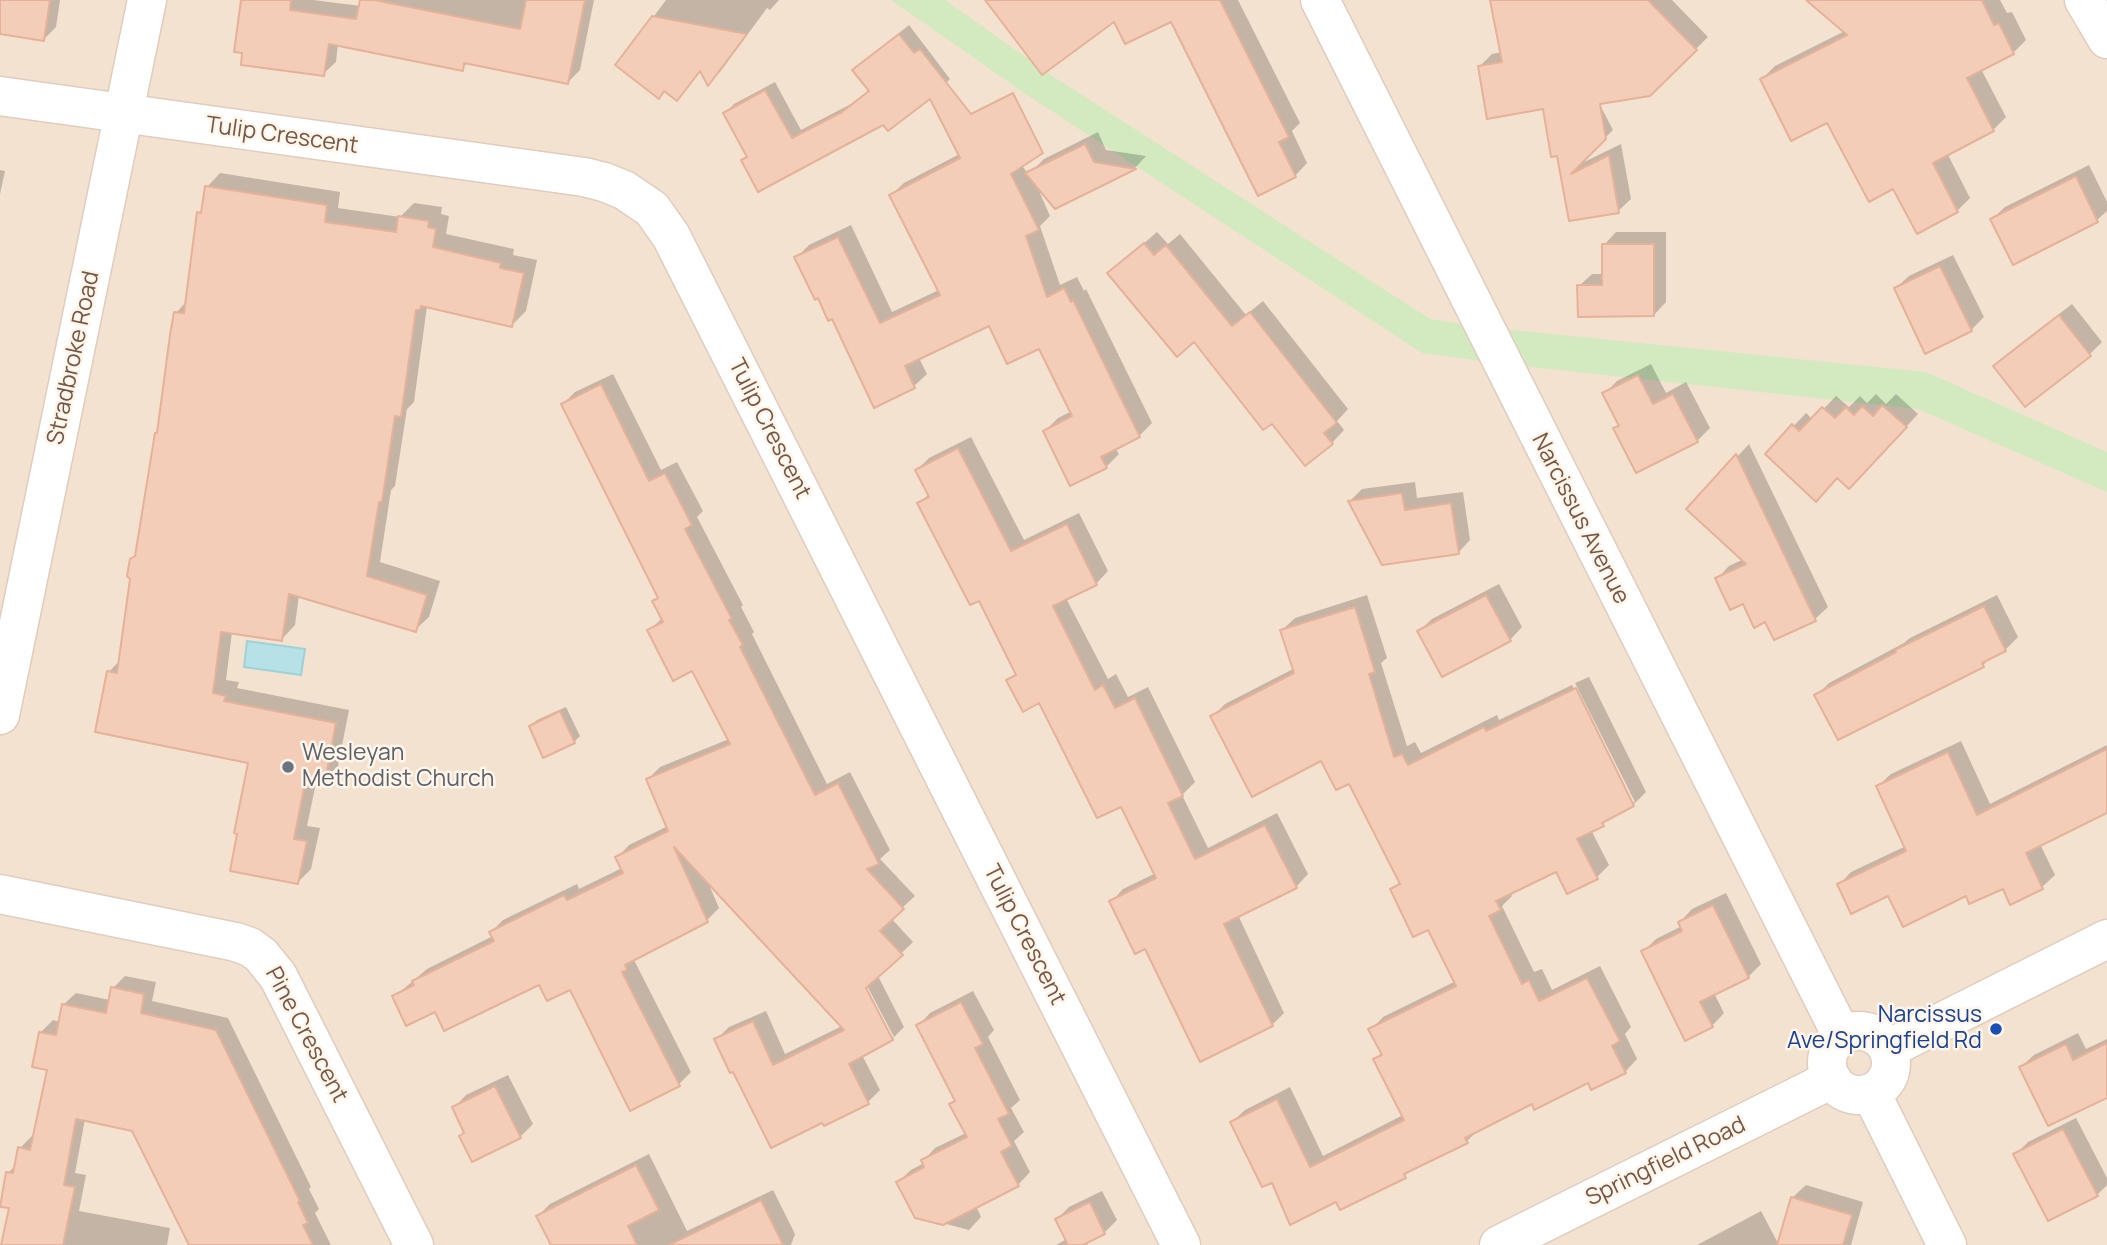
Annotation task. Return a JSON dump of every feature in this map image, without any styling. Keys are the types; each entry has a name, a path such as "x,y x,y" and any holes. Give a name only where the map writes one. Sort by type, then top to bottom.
{"street":[{"name":"Stradbroke Road","path":"0,715 146,0"},
{"name":"Narcissus Avenue","path":"1320,0 1842,1036"},
{"path":"2084,0 2107,39"},
{"name":"Tulip Crescent","path":"0,96 584,177 624,190 652,209 682,258 1181,1245"},
{"name":"Pine Crescent","path":"0,894 236,943 250,947 261,955 278,976 414,1245"},
{"path":"1888,1049 2107,939"},
{"path":"1851,1032 1870,1032 1888,1049 1890,1074 1879,1088 1871,1093 1848,1093 1832,1079 1828,1071 1828,1055 1834,1042 1842,1036 1851,1032"},
{"name":"Springfield Road","path":"1499,1245 1832,1079"},
{"path":"1871,1093 1947,1245"}],"shaded area":[{"path":"0,0 2084,0 2107,39 2107,1245 0,1245"}],"green space":[{"path":"891,0 945,0 1054,77 1430,319 1484,327 1926,372 2107,452 2107,492 1918,409 1422,353 1030,97"}],"water":[{"path":"247,641 305,649 301,675 244,667"}],"building":[{"path":"0,0 50,0 44,41 0,34"},
{"path":"241,0 291,0 290,10 356,19 360,0 374,0 520,29 526,0 585,0 568,84 464,63 463,71 329,44 324,76 241,65 242,53 234,52"},
{"path":"985,0 1220,0 1289,137 1279,142 1296,177 1258,196 1171,22 1125,44 1114,22 1042,75"},
{"path":"1490,0 1648,0 1697,50 1650,96 1600,104 1606,139 1571,174 1609,155 1619,213 1569,221 1557,156 1551,157 1543,109 1487,119 1478,66 1502,62"},
{"path":"1806,0 1982,0 1994,25 1999,23 2014,54 1967,78 1994,131 1933,163 1958,212 1917,234 1893,189 1869,202 1827,123 1791,141 1760,79 1847,35"},
{"path":"652,16 747,34 708,86 700,71 677,101 664,91 659,99 615,65"},
{"path":"899,34 914,53 920,49 971,114 1013,93 1043,153 1011,174 1039,230 1026,236 1047,297 1064,288 1071,302 1073,300 1140,437 1101,457 1107,468 1070,486 1043,431 1072,416 1039,349 1007,364 989,326 905,366 915,388 874,408 832,319 828,321 818,298 815,300 794,257 838,237 880,323 940,295 889,195 960,158 930,99 888,131 883,125 758,192 741,160 747,157 723,113 765,90 792,138 842,112 869,91 852,70"},
{"path":"1085,144 1094,162 1136,169 1055,209 1025,173"},
{"path":"2076,176 2098,222 2013,265 1990,219"},
{"path":"205,186 327,205 325,222 396,232 398,216 429,221 428,227 436,229 433,247 501,263 500,268 524,273 512,327 421,306 420,310 416,310 401,417 395,416 367,576 427,595 416,632 289,594 282,641 221,632 213,693 226,696 224,701 336,723 325,781 306,778 294,839 307,841 298,884 230,871 237,834 234,833 248,763 95,732 107,671 117,673 130,579 127,576 130,559 135,556 157,433 174,312 184,313 197,212 201,213"},
{"path":"1144,243 1154,255 1166,245 1232,326 1250,312 1337,423 1324,433 1333,444 1305,466 1272,424 1263,430 1194,342 1177,357 1107,273"},
{"path":"1602,244 1654,244 1654,316 1578,317 1577,285 1602,285"},
{"path":"1940,266 1972,331 1925,354 1894,288"},
{"path":"2059,315 2091,356 2025,407 1993,366"},
{"path":"1638,375 1653,404 1673,394 1698,442 1636,473 1613,428 1619,426 1602,393"},
{"path":"601,384 649,481 665,473 692,525 685,529 732,619 729,620 743,645 740,647 815,795 838,783 879,864 867,869 904,909 880,931 903,955 866,988 893,1040 849,1064 869,1104 771,1148 714,1039 753,1021 773,1065 844,1030 674,847 708,922 625,965 627,970 622,972 680,1086 630,1111 570,990 547,1001 539,985 444,1031 435,1012 406,1026 392,996 414,985 412,981 494,941 489,932 564,895 567,900 623,873 615,857 668,831 646,779 730,744 692,671 673,681 647,630 663,622 652,601 658,598 561,404"},
{"path":"1882,405 1907,427 1849,489 1837,478 1816,502 1765,454 1792,424 1799,431 1822,407 1835,418 1846,407 1854,415 1862,406 1873,416"},
{"path":"958,448 1011,551 1067,524 1097,585 1053,606 1095,690 1103,685 1115,708 1135,698 1183,796 1168,803 1195,859 1265,825 1297,888 1224,924 1273,1026 1200,1062 1145,949 1135,954 1109,901 1156,878 1121,807 1097,818 1039,703 1023,712 1006,680 1016,675 979,601 970,605 917,503 929,497 915,470"},
{"path":"1736,454 1816,621 1774,640 1765,622 1754,628 1743,604 1730,610 1715,578 1746,564 1686,509"},
{"path":"1402,493 1405,510 1451,503 1459,554 1382,565 1348,501"},
{"path":"1486,595 1511,641 1442,677 1417,631"},
{"path":"1984,606 2006,651 1982,663 1984,667 1838,740 1814,695 1896,652 1895,650"},
{"path":"1355,607 1375,672 1369,674 1394,757 1402,754 1408,765 1484,727 1486,731 1576,688 1634,806 1602,823 1604,826 1577,839 1598,879 1567,894 1556,872 1496,901 1501,910 1489,916 1522,984 1529,980 1539,1001 1587,978 1620,1041 1612,1046 1626,1073 1591,1090 1588,1083 1534,1110 1532,1104 1465,1138 1468,1143 1404,1174 1406,1178 1340,1210 1336,1202 1290,1225 1272,1183 1262,1187 1230,1122 1277,1099 1310,1167 1404,1120 1373,1059 1382,1055 1368,1029 1456,986 1428,930 1413,937 1390,889 1400,884 1349,784 1336,790 1321,761 1252,797 1210,716 1294,673 1280,630"},
{"path":"560,711 575,743 543,758 529,726"},
{"path":"2107,749 2107,813 2026,853 2043,889 2010,905 2003,889 1969,904 1966,896 1903,927 1888,896 1851,914 1837,884 1906,851 1876,786 1948,752 1977,815"},
{"path":"1713,905 1749,978 1700,1002 1713,1027 1685,1041 1641,951 1682,931 1678,922"},
{"path":"111,987 144,994 141,1013 216,1030 300,1201 298,1202 308,1223 303,1225 313,1245 189,1245 132,1131 76,1119 64,1185 75,1187 63,1245 1,1245 9,1208 0,1207 6,1172 13,1173 18,1147 30,1150 47,1070 32,1067 39,1032 56,1035 62,1004 106,1013"},
{"path":"961,1002 983,1044 975,1048 1009,1114 998,1119 1012,1146 1001,1152 1019,1186 943,1225 915,1218 896,1182 924,1167 921,1160 967,1137 949,1104 955,1101 916,1025"},
{"path":"2107,1043 2107,1098 2048,1126 2019,1067 2066,1044 2073,1060"},
{"path":"495,1086 521,1138 472,1162 459,1136 464,1133 452,1107"},
{"path":"2063,1129 2098,1196 2048,1221 2013,1154"},
{"path":"636,1165 659,1210 628,1226 637,1245 551,1245 536,1216"},
{"path":"1791,1197 1852,1215 1843,1245 1777,1245"},
{"path":"761,1200 783,1245 669,1245"},
{"path":"1090,1202 1105,1234 1083,1245 1068,1245 1055,1219"}],"place":[{"name":"Wesleyan Methodist Church","path":"288,767"},
{"name":"Narcissus Ave/Springfield Rd","path":"1996,1029"}]}
